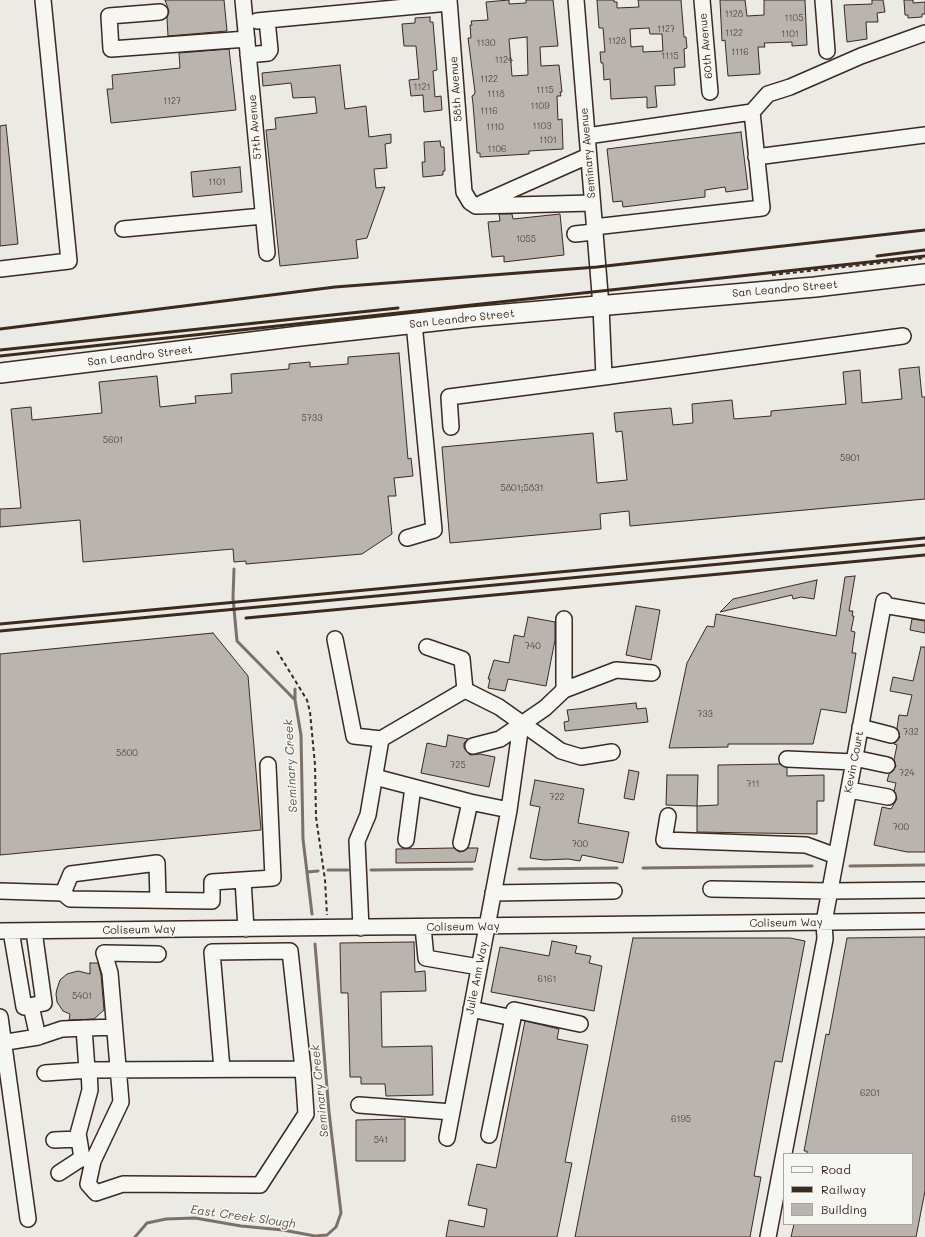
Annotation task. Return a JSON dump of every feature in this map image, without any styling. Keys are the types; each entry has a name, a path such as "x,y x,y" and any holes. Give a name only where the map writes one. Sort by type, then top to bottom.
{"main road":[{"name":"San Leandro Street","path":"0,373 414,323 815,286 925,274"}],"street":[{"path":"0,269 69,261 43,0"},
{"name":"57th Avenue","path":"243,0 267,253"},
{"name":"Seminary Avenue","path":"576,0 601,306 604,377"},
{"name":"60th Avenue","path":"702,0 710,92"},
{"path":"823,0 827,51"},
{"path":"245,22 449,1"},
{"name":"58th Avenue","path":"449,1 464,192 470,202 476,206"},
{"path":"160,12 109,16 111,49 246,39"},
{"path":"248,55 268,53 270,50 267,20"},
{"path":"587,136 752,112 768,94 790,87 861,56 925,33"},
{"path":"575,234 594,229 762,208 752,112"},
{"path":"756,157 925,135"},
{"path":"476,206 588,156"},
{"path":"476,206 592,203"},
{"path":"123,229 263,216"},
{"path":"407,538 434,530 414,323"},
{"path":"451,428 449,397 903,336"},
{"name":"Kevin Court","path":"784,1153 825,939 824,922 883,603 925,612"},
{"path":"564,619 564,690"},
{"path":"335,639 354,736 381,739 465,690"},
{"path":"427,647 462,659 465,690"},
{"path":"474,746 500,740 545,708 564,690 616,670 652,673"},
{"path":"465,690 499,707 521,724 561,750 581,757 612,752"},
{"name":"Julie Ann Way","path":"447,1138 509,810 521,724"},
{"path":"860,727 891,735"},
{"path":"361,928 357,841 368,815 376,777 381,739"},
{"path":"787,759 854,760 887,765"},
{"path":"0,891 63,893 70,899 212,901 212,882 273,878 268,765"},
{"path":"376,777 470,802 509,810"},
{"path":"406,840 413,787"},
{"path":"849,790 888,797"},
{"path":"461,843 470,802"},
{"path":"668,816 664,840 806,845 836,856"},
{"path":"63,893 71,874 157,863 158,900"},
{"path":"243,880 246,929"},
{"path":"711,889 830,891 925,890"},
{"path":"494,893 614,891"},
{"name":"Coliseum Way","path":"6,931 487,927 925,921"},
{"path":"423,927 426,958 479,968"},
{"path":"6,931 24,1007 44,1004 34,931"},
{"path":"84,1028 90,1090 78,1134 88,1160 88,1184 96,1193 123,1184 260,1185 306,1114 303,1069 290,950 212,952 222,1069"},
{"path":"59,1173 88,1160 121,1102 110,973 104,953 158,954"},
{"path":"32,1006 38,1037"},
{"path":"471,1010 513,1018"},
{"path":"489,1135 514,1010 580,1024"},
{"path":"0,1017 2,1043 28,1218"},
{"path":"2,1043 38,1037 62,1029 114,1027"},
{"path":"45,1073 88,1070 303,1069"},
{"path":"359,1104 452,1112"},
{"path":"54,1140 79,1139"},
{"name":"Kevin Court","path":"768,1237 783,1159"}],"path":[{"path":"277,650 307,700 310,712 315,765 316,817 325,880 328,928"}],"building":[{"path":"165,0 224,0 227,31 168,36 167,18 169,11"},
{"path":"509,0 509,4 526,3 526,0 553,0 558,46 540,47 541,66 559,65 562,92 560,92 561,96 557,96 558,120 562,119 563,149 529,151 529,154 480,157 480,153 477,153 472,96 475,92 468,38 471,38 471,21 488,20 486,2","holes":["527,37 528,75 512,76 509,39"]},
{"path":"597,0 614,0 614,2 617,2 617,8 639,7 638,0 681,0 684,37 686,37 687,48 684,49 685,67 674,68 675,85 655,86 657,107 647,108 647,97 611,99 610,79 604,80 603,63 601,63 600,52 605,52 603,28 599,28","holes":["649,28 650,34 662,34 663,51 643,52 643,46 631,47 630,29"]},
{"path":"720,0 745,0 747,16 764,15 764,0 805,0 807,45 792,46 792,42 764,43 765,47 758,47 760,74 728,76 725,40 722,41"},
{"path":"872,0 883,0 885,12 877,13 878,22 866,22 867,39 847,42 844,5 872,4"},
{"path":"904,0 913,0 913,3 925,2 925,14 922,14 922,17 908,18 908,15 905,15"},
{"path":"430,17 430,22 433,22 437,70 433,71 435,97 441,96 442,110 424,112 423,95 411,96 409,80 419,79 416,46 404,46 402,24 415,23 415,18"},
{"path":"229,49 236,110 111,123 107,89 113,89 112,75 180,68 179,53"},
{"path":"340,65 345,109 366,106 369,137 391,134 391,143 385,144 387,168 374,169 376,188 385,187 367,238 356,240 358,258 280,266 266,130 276,129 275,118 317,113 315,97 293,98 291,83 263,86 262,73"},
{"path":"6,125 18,244 0,246 0,126"},
{"path":"741,132 748,189 726,192 725,187 705,190 705,197 623,207 622,201 613,202 607,149"},
{"path":"440,141 441,147 444,147 445,171 443,171 443,175 423,177 422,162 425,162 424,142"},
{"path":"240,167 242,192 193,197 191,172"},
{"path":"499,214 512,214 513,219 560,214 564,255 504,262 504,256 492,257 488,222 500,221"},
{"path":"399,353 408,459 411,458 413,476 394,478 396,496 388,496 392,534 362,554 246,564 246,561 234,562 233,549 83,562 80,520 0,527 0,509 21,508 11,409 31,407 32,420 102,413 99,382 157,376 160,407 196,403 195,396 232,393 231,374 289,369 289,364 310,362 310,367 348,364 348,357"},
{"path":"919,367 922,397 925,397 925,499 630,526 629,511 600,514 601,529 450,543 442,447 593,433 597,483 627,480 622,431 616,432 614,413 671,408 673,425 693,423 692,404 732,400 734,419 771,416 771,411 846,404 843,372 860,370 862,403 902,399 899,369"},
{"path":"855,576 849,611 853,611 852,616 854,616 851,631 855,632 852,653 856,653 846,713 821,709 813,744 728,744 728,747 669,748 687,663 707,626 714,627 716,614 836,636 845,577"},
{"path":"817,580 814,599 801,597 793,599 792,595 720,612 733,599"},
{"path":"636,606 660,610 651,660 626,655"},
{"path":"528,617 555,622 555,640 546,686 508,679 505,691 488,688 490,679 488,679 494,660 509,663 514,635 524,637"},
{"path":"912,619 925,621 925,633 910,630"},
{"path":"213,633 248,676 261,830 0,855 0,654"},
{"path":"921,647 925,647 925,852 907,852 874,845 882,807 891,809 897,799 894,791 896,783 887,781 889,774 896,766 894,760 897,745 894,744 900,737 897,728 899,715 907,716 912,695 890,691 893,677 913,681"},
{"path":"636,703 637,709 646,708 648,722 565,731 564,722 569,721 567,710"},
{"path":"448,735 468,739 464,743 464,748 470,755 480,754 495,757 489,787 421,773 427,743 446,747"},
{"path":"780,764 787,768 787,776 824,775 824,801 817,801 817,834 697,832 697,806 718,805 718,765"},
{"path":"629,770 639,772 634,800 624,798"},
{"path":"667,775 698,775 697,806 666,805"},
{"path":"535,780 584,789 578,823 629,832 623,863 582,855 580,861 568,859 544,860 530,858 540,807 530,805"},
{"path":"454,848 459,852 468,848 478,848 475,862 396,863 396,849"},
{"path":"925,937 925,1191 916,1237 791,1237 794,1225 913,1225 913,1153 807,1153 807,1151 804,1151 826,1034 829,1035 847,938"},
{"path":"633,938 790,938 805,941 782,1062 775,1061 754,1176 761,1177 750,1237 575,1237"},
{"path":"552,941 577,946 575,953 591,956 589,963 602,966 594,1011 491,992 500,947 549,956"},
{"path":"414,942 415,972 425,971 426,991 381,992 382,1047 432,1046 433,1095 386,1096 385,1084 361,1084 361,1077 350,1077 348,993 341,993 340,943"},
{"path":"90,963 98,963 101,975 104,1010 94,1019 69,1020 70,1014 63,1011 57,1002 56,994 60,980 67,974 78,971 90,974"},
{"path":"525,1021 559,1029 557,1039 588,1045 565,1162 572,1163 557,1237 446,1237 449,1220 484,1227 487,1209 468,1205 477,1164 496,1168"},
{"path":"405,1119 405,1161 356,1161 356,1120"}],"waterway":[{"name":"Seminary Creek","path":"234,569 233,598 237,641 295,700 301,735 303,839 312,914"},
{"path":"295,689 295,699"},
{"path":"850,866 925,865"},
{"path":"643,868 812,866"},
{"path":"519,869 617,868"},
{"path":"371,870 472,869"},
{"path":"328,870 348,870"},
{"path":"307,872 318,871"},
{"name":"Seminary Creek","path":"135,1237 147,1223 166,1219 195,1218 315,1236 327,1235 336,1227 341,1213 329,1112 315,944"}],"railway":[{"path":"0,329 335,287 597,267 925,230"},
{"path":"877,256 925,250"},
{"path":"0,356 925,256"},
{"path":"0,350 398,308"},
{"path":"0,624 925,538"},
{"path":"0,631 925,545"},
{"path":"246,618 925,555"}],"water label":[{"name":"East Creek Slough","path":"243,1217"}]}
